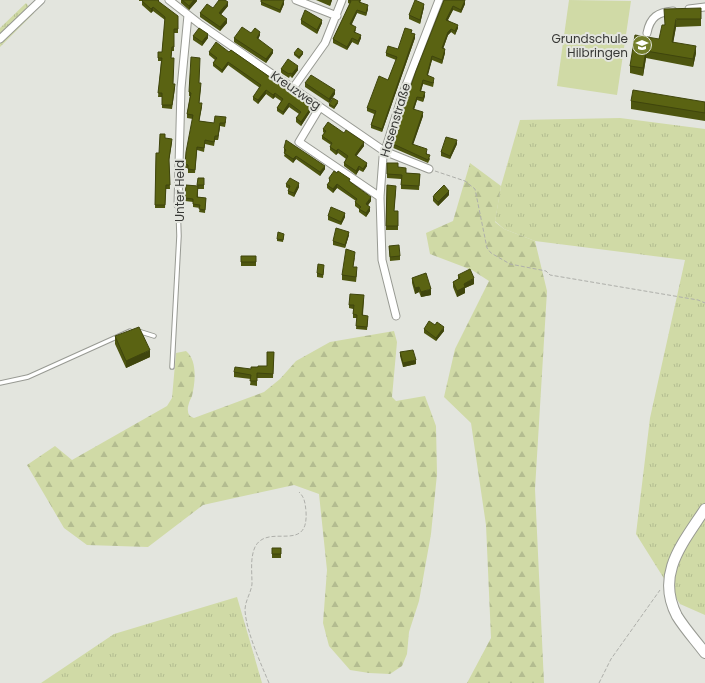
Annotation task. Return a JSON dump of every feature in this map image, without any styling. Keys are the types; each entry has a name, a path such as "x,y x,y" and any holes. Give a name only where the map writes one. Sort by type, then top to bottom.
{"main road":[{"path":"705,509 674,559 669,578 669,589 673,608 705,653"}],"street":[{"path":"0,39 41,0"},
{"name":"Kreuzweg","path":"169,0 188,15 384,151 429,169"},
{"path":"296,0 337,16"},
{"path":"293,88 318,54 337,16 342,0"},
{"name":"Hasenstraße","path":"396,316 382,260 380,197 384,151 408,78 439,0"},
{"path":"647,33 649,24 656,15 662,12 705,7"},
{"name":"Unter Held","path":"178,205 181,88 188,15"},
{"path":"320,107 299,142 380,197"}],"lane":[{"name":"Unter Held","path":"172,367 180,236 178,205"},
{"path":"0,383 28,377 125,332 141,331 154,336"}],"path":[{"path":"429,169 465,181 475,189 487,248 497,258 510,264 546,271 550,275 698,300 705,303"},
{"path":"269,683 260,661 245,610 252,586 252,558 254,549 267,537 297,535 304,529 306,520 305,504 304,498 299,492"},
{"path":"599,683 611,660 660,590"}],"green space":[{"path":"569,0 631,1 617,95 557,86"},
{"path":"26,3 34,13 0,47 0,28"},
{"path":"620,118 705,129 705,615 680,604 636,534 650,418 685,260 535,241 504,229 495,221 501,186 520,120"},
{"path":"470,163 501,186 495,222 504,229 535,241 547,291 535,489 544,683 467,683 491,638 486,525 471,423 444,397 455,349 489,281 472,270 430,254 426,233 453,221"},
{"path":"394,331 397,342 392,397 396,401 425,396 436,426 437,474 431,534 419,601 409,632 407,654 402,666 390,674 350,670 329,646 323,623 327,570 319,494 294,485 203,505 148,547 87,545 64,528 27,465 55,446 72,460 167,406 172,398 176,353 186,351 190,355 194,366 194,385 188,412 189,415 194,418 264,392 280,379 296,361 330,342"},
{"path":"237,597 262,683 41,683 114,634"}],"building":[{"path":"159,0 158,1 178,16 178,29 174,29 174,47 172,47 171,58 174,58 173,84 175,84 172,105 162,105 162,93 158,93 162,58 158,58 158,52 162,52 165,17 153,7 151,9 142,1"},
{"path":"182,0 194,0 189,6"},
{"path":"219,0 225,0 228,2 219,13 227,19 220,27 200,13 207,4 213,8"},
{"path":"261,0 284,0 280,10 261,2"},
{"path":"349,0 360,0 359,2 368,5 366,13 357,10 350,24 356,27 354,32 361,35 358,41 352,38 347,47 333,39 351,1"},
{"path":"415,0 424,4 420,20 409,15"},
{"path":"444,0 465,0 461,10 453,6 446,20 458,25 455,31 451,29 448,32 442,48 445,49 442,60 432,56 427,75 434,78 433,83 423,80 420,91 425,92 423,98 417,97 413,109 423,112 412,144 427,149 426,154 430,155 428,160 391,143 416,71"},
{"path":"701,8 701,19 676,19 672,42 696,46 693,59 646,51 643,68 630,66 635,35 659,39 662,25 665,25 664,9"},
{"path":"305,10 322,20 317,30 301,20"},
{"path":"242,27 251,33 255,28 260,32 257,38 273,50 266,59 234,38"},
{"path":"199,28 208,34 202,42 193,36"},
{"path":"405,28 412,30 411,33 415,34 382,129 371,125 376,111 367,108 379,76 388,80 397,57 386,53 388,46 398,49"},
{"path":"216,42 229,52 231,50 310,105 308,108 310,109 301,122 296,118 301,112 289,103 283,112 277,108 283,99 275,93 273,95 266,90 258,100 253,97 261,85 228,62 222,70 213,63 217,58 209,52"},
{"path":"298,48 303,52 299,57 294,53"},
{"path":"191,57 200,58 199,83 201,83 199,103 202,103 199,121 214,123 215,116 226,117 225,123 220,123 218,136 215,136 214,142 205,140 204,148 197,147 195,170 188,169 188,165 185,164 193,115 187,114 191,93 189,92"},
{"path":"288,59 298,66 292,74 289,74 281,69"},
{"path":"311,75 335,90 329,99 305,83"},
{"path":"633,90 705,102 705,113 631,101"},
{"path":"333,98 338,101 334,107 329,104"},
{"path":"328,122 344,133 346,130 364,142 355,155 367,163 363,169 359,166 356,171 344,163 348,156 338,149 336,151 330,147 332,143 322,136 326,131 323,129"},
{"path":"160,134 165,134 165,138 172,139 169,159 170,185 166,185 165,205 155,205 156,153 159,153"},
{"path":"446,137 457,140 450,156 441,152"},
{"path":"286,140 325,166 320,172 296,156 293,159 284,153 286,150 284,148"},
{"path":"387,163 398,163 398,167 406,168 406,173 420,174 419,186 401,185 402,175 387,174"},
{"path":"334,171 337,173 338,171 350,179 349,181 371,197 366,204 370,207 366,213 359,209 361,207 355,202 357,199 337,184 333,189 327,185 330,181 329,178"},
{"path":"198,178 204,178 204,185 197,185"},
{"path":"290,178 299,183 294,193 288,191 290,186 286,184"},
{"path":"186,185 198,186 197,197 206,198 205,210 199,209 200,205 193,204 193,199 185,198"},
{"path":"387,185 396,186 394,211 398,211 398,226 386,226"},
{"path":"444,185 449,191 438,202 433,197"},
{"path":"331,207 345,213 341,222 328,216"},
{"path":"336,228 349,232 345,245 333,241"},
{"path":"278,232 284,234 283,240 277,239"},
{"path":"399,245 400,256 390,257 389,246"},
{"path":"346,249 355,252 353,267 357,267 356,277 342,275"},
{"path":"241,256 256,256 256,262 241,262"},
{"path":"318,264 324,265 323,275 317,273"},
{"path":"470,269 474,278 464,284 465,287 457,291 453,282 460,278 458,275"},
{"path":"426,273 431,289 421,292 419,287 415,288 412,278"},
{"path":"350,294 364,295 362,315 368,316 367,327 356,326 357,315 353,314 354,305 349,305"},
{"path":"429,321 435,325 437,322 444,327 436,338 424,329"},
{"path":"139,327 150,350 126,361 115,336"},
{"path":"413,350 416,360 403,363 400,352"},
{"path":"267,352 274,352 273,374 257,373 257,381 250,381 251,375 234,372 235,367 251,369 251,367 267,366"},
{"path":"272,548 281,548 281,554 272,554"}],"place":[{"name":"Grundschule Hilbringen","path":"642,45"}]}
